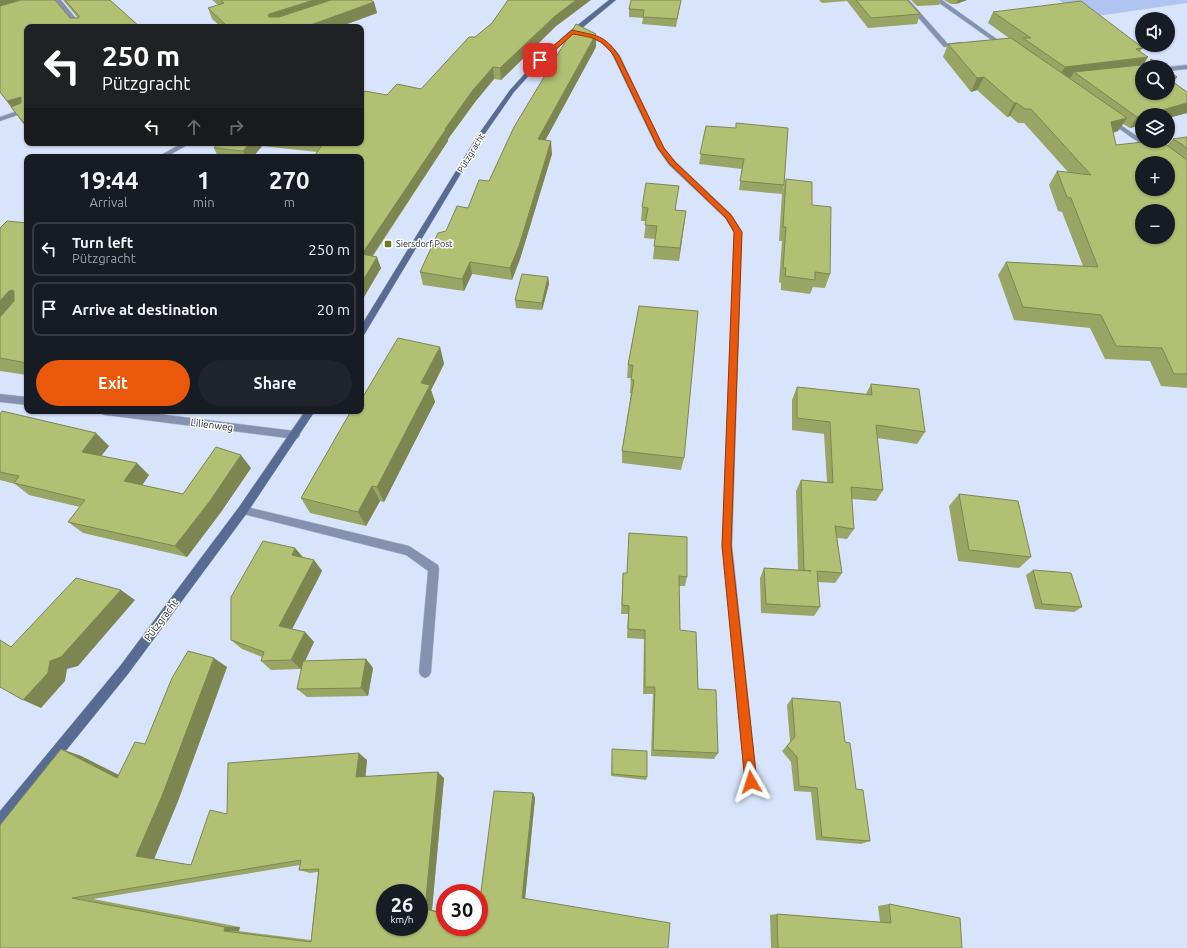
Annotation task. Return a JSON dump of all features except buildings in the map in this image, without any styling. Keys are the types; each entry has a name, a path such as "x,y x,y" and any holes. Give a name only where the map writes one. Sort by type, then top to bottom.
{"main road":[{"name":"Pützgracht","path":"364,328 481,135 517,86 540,60 572,32 613,0"},
{"name":"Pützgracht","path":"0,821 124,670 243,510 308,414"}],"street":[{"path":"58,0 78,24"},
{"path":"906,0 946,46 968,43"},
{"path":"938,0 1014,53"},
{"path":"572,32 598,37 608,44 617,56 661,148 672,163 728,216 738,232 726,546 751,782"},
{"path":"982,42 996,40"},
{"path":"1175,68 1187,67"},
{"path":"0,119 24,111"},
{"path":"1107,117 1157,153"},
{"path":"167,154 182,146"},
{"path":"0,398 24,401"},
{"name":"Lilienweg","path":"129,414 295,435"},
{"path":"243,510 409,551 434,568 425,672"}],"shaded area":[{"path":"1059,0 1187,0 1187,3 1084,18"}],"place":[{"name":"Siersdorf Post","path":"388,244"}],"route":[{"path":"540,60 572,32 598,37 608,44 617,56 661,148 672,163 728,216 738,232 726,546 751,782"}]}
